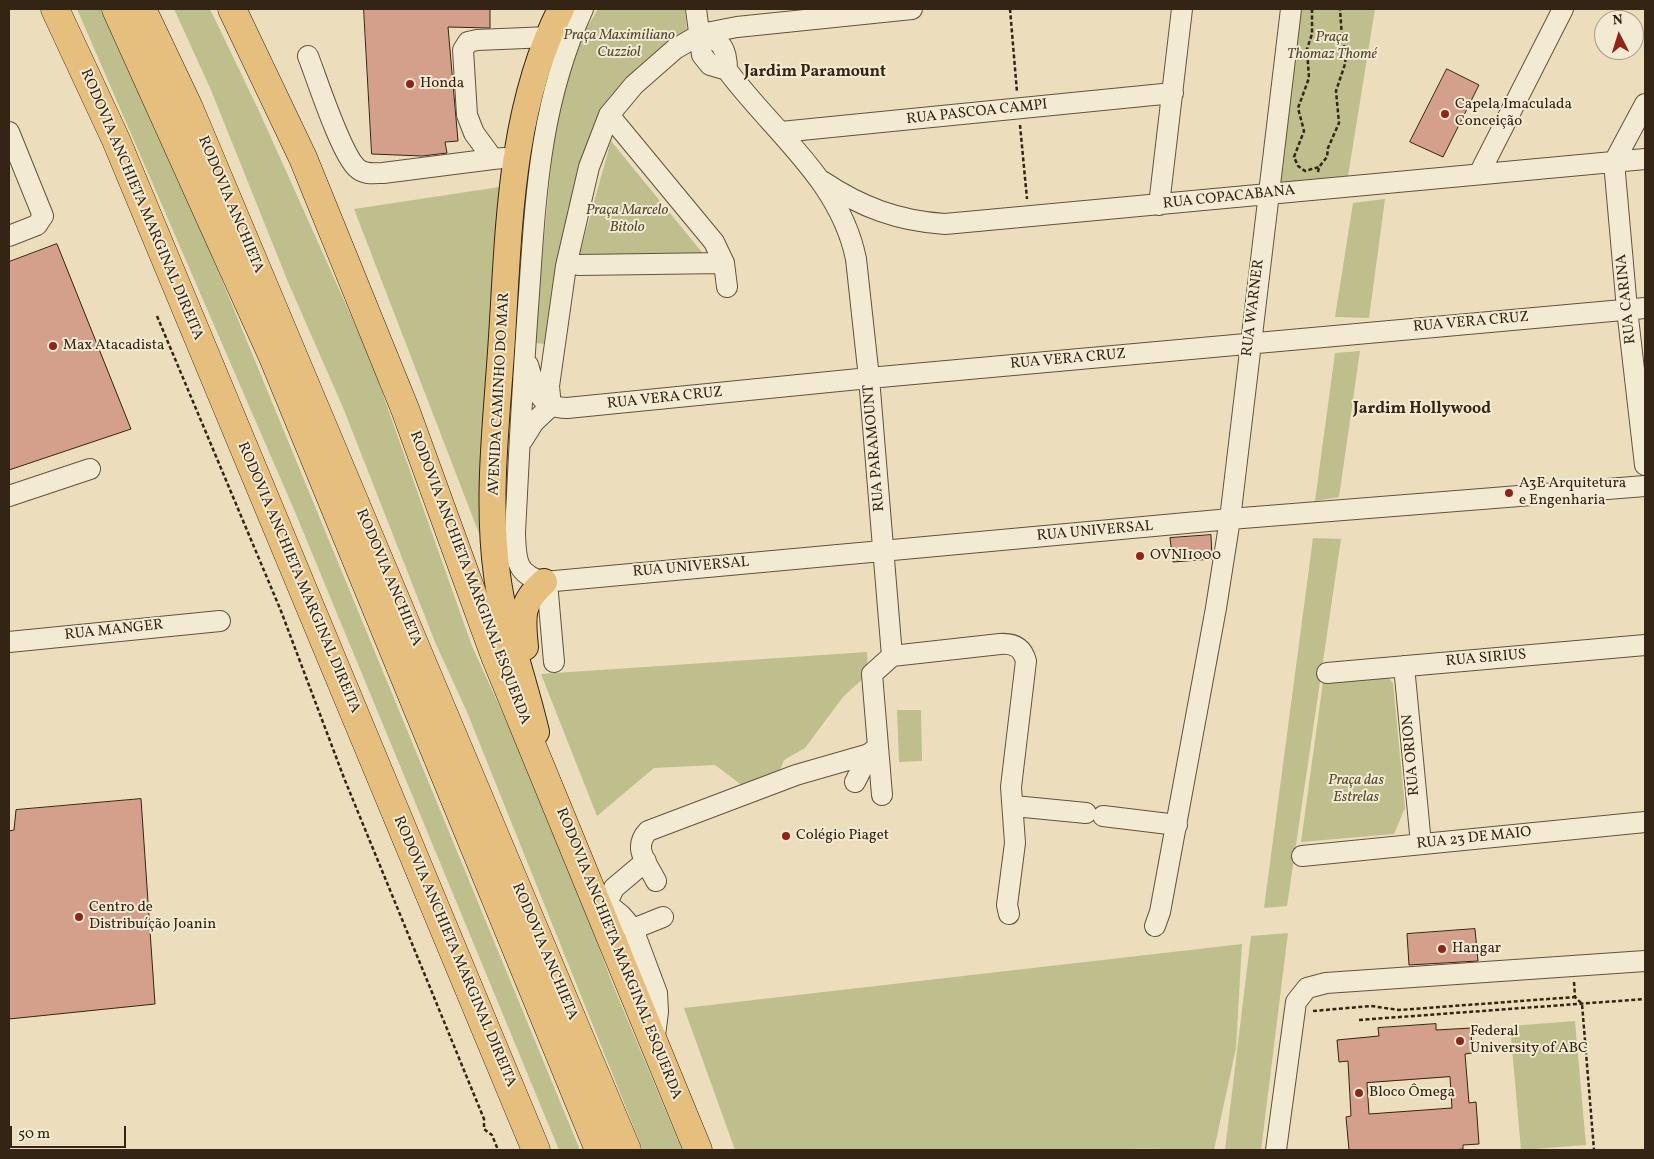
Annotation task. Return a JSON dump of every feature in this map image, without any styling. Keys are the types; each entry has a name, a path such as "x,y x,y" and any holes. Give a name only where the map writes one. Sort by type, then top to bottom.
{"highway":[{"path":"37,9 52,36 93,90"},
{"name":"RODOVIA ANCHIETA MARGINAL DIREITA","path":"55,9 116,140 536,1150"},
{"name":"RODOVIA ANCHIETA","path":"116,9 273,357 599,1150"},
{"name":"RODOVIA ANCHIETA","path":"142,9 197,126 627,1150"},
{"name":"RODOVIA ANCHIETA MARGINAL ESQUERDA","path":"232,9 307,167 405,409 495,656 547,779 601,899 654,1043 698,1150"}],"main road":[{"name":"AVENIDA CAMINHO DO MAR","path":"547,779 501,600 495,559 493,517 494,450 505,158 525,113 548,37 561,9"},
{"path":"532,715 523,616 530,595 546,582"}],"street":[{"name":"AVENIDA CAMINHO DO MAR","path":"546,582 526,575 519,566 516,554 524,354 535,203 547,114 558,71 583,9"},
{"path":"696,9 701,34"},
{"path":"551,406 549,386 571,237 589,167 609,115 634,85 676,49 701,34 737,27 912,9"},
{"path":"1159,205 1182,9"},
{"name":"RUA WARNER","path":"1155,926 1160,912 1177,826 1230,520 1291,9"},
{"path":"1479,174 1563,9"},
{"name":"RUA PARAMOUNT","path":"701,34 718,40 723,45 726,53 727,70 822,181 835,203 852,241 856,259 870,378 892,656"},
{"path":"505,158 474,133 467,115 463,50 468,42 477,40 548,37"},
{"path":"308,56 341,142 357,168 367,173 383,173 505,158"},
{"name":"RUA PASCOA CAMPI","path":"781,132 1173,93"},
{"path":"1614,162 1645,104"},
{"path":"609,115 719,250 724,263 727,287"},
{"path":"9,132 43,216 37,225 9,236"},
{"name":"RUA COPACABANA","path":"822,181 858,203 889,216 912,221 945,224 1645,158"},
{"name":"RUA CARINA","path":"1614,162 1636,308 1645,465"},
{"name":"RUA PARAMOUNT","path":"852,241 853,222 858,203"},
{"path":"578,265 724,263"},
{"name":"RUA VERA CRUZ","path":"551,406 566,408 870,378 1636,308"},
{"path":"524,354 537,390 551,406"},
{"path":"520,445 534,422 551,406"},
{"path":"9,496 90,469"},
{"name":"RUA UNIVERSAL","path":"546,582 1230,520 1645,486"},
{"path":"546,582 554,662"},
{"name":"RUA MANGER","path":"9,642 220,621"},
{"path":"882,795 874,750 872,674 892,656 1007,644 1012,644 1024,653 1026,670 1011,787 1014,806 1015,844 1007,906 1008,914"},
{"name":"RUA SIRIUS","path":"1327,673 1645,645"},
{"name":"RUA ORION","path":"1404,666 1421,844"},
{"path":"855,782 874,750"},
{"path":"656,881 639,848 641,838 648,831 796,775 874,750"},
{"path":"1014,806 1094,814 1177,826"},
{"name":"RUA 23 DE MAIO","path":"1302,856 1645,822"},
{"path":"646,861 601,899 628,921 633,929 657,993 658,1012 654,1043"},
{"path":"633,929 663,917"},
{"path":"1276,1150 1296,1002 1307,988 1326,983 1645,961"},
{"path":"506,1078 523,1150"}],"path":[{"path":"1312,9 1314,21 1307,49 1309,78 1298,108 1304,131 1294,157 1298,166 1305,171 1319,167"},
{"path":"1317,190 1319,167 1327,156 1328,148 1338,123 1336,91 1345,64 1346,54 1342,38 1340,9"},
{"path":"157,316 281,612 344,778 484,1119 484,1128 492,1135 498,1150"},
{"path":"1572,966 1575,997 1582,1004 1594,1150"},
{"path":"1309,1014 1317,1011 1371,1006 1399,1010 1575,997"},
{"path":"1359,1020 1645,999"}],"green space":[{"path":"77,9 106,9 132,62 580,1150 559,1150 295,512"},
{"path":"174,9 210,9 259,111 370,358 472,646 557,833 610,978 682,1150 643,1150 467,712 435,642 344,410 288,282 211,90"},
{"name":"Praça Maximiliano Cuzziol","path":"598,9 685,9 687,32 622,87 545,344 534,343 556,115 576,46"},
{"name":"Praça Thomaz Thomé","path":"1300,9 1375,9 1348,176 1278,184"},
{"name":"Praça Marcelo Bitolo","path":"611,141 705,256 579,256"},
{"path":"506,186 480,536 354,209"},
{"path":"1385,199 1369,318 1335,317 1353,203"},
{"path":"1360,351 1339,497 1315,501 1335,353"},
{"path":"1313,538 1341,539 1287,906 1264,908"},
{"path":"867,652 868,674 843,697 805,748 784,760 779,773 743,786 715,765 654,768 597,816 541,674"},
{"name":"Praça das Estrelas","path":"1387,676 1393,683 1405,808 1394,834 1301,842 1323,682"},
{"path":"897,710 921,710 922,761 899,762"},
{"path":"1288,933 1261,1150 1225,1150 1251,936"},
{"path":"1242,944 1236,1048 1214,1150 735,1150 684,1008"},
{"path":"1575,1021 1586,1145 1521,1150 1510,1026"}],"building":[{"name":"Honda","path":"364,9 490,9 490,28 448,27 458,141 445,142 447,153 422,156 372,154"},
{"name":"Capela Imaculada Conceição","path":"1447,69 1479,85 1443,157 1410,142"},
{"name":"Max Atacadista","path":"57,244 131,429 9,470 9,262"},
{"path":"1211,535 1212,559 1173,562 1170,538"},
{"name":"Centro de Distribuíção Joanin","path":"141,799 155,1004 9,1019 9,831 14,830 16,810"},
{"name":"Hangar","path":"1475,929 1478,961 1409,965 1407,934"},
{"name":"Bloco Ômega","path":"1436,1024 1436,1030 1471,1028 1472,1053 1465,1054 1469,1103 1476,1102 1479,1144 1463,1145 1463,1149 1453,1150 1349,1150 1346,1117 1351,1116 1348,1061 1339,1062 1337,1040 1379,1036 1378,1028","holes":["1450,1077 1452,1108 1369,1114 1367,1083"]}],"place":[{"name":"Honda","path":"410,84"},
{"name":"Capela Imaculada Conceição","path":"1445,114"},
{"name":"Max Atacadista","path":"53,346"},
{"name":"A3E Arquitetura e Engenharia","path":"1509,493"},
{"name":"OVNI1000","path":"1140,556"},
{"name":"Colégio Piaget","path":"786,836"},
{"name":"Centro de Distribuíção Joanin","path":"79,917"},
{"name":"Hangar","path":"1442,949"},
{"name":"Federal University of ABC","path":"1460,1041"},
{"name":"Bloco Ômega","path":"1359,1093"}],"district":[{"name":"Jardim Paramount","path":"815,73"},
{"name":"Jardim Hollywood","path":"1422,410"}]}
